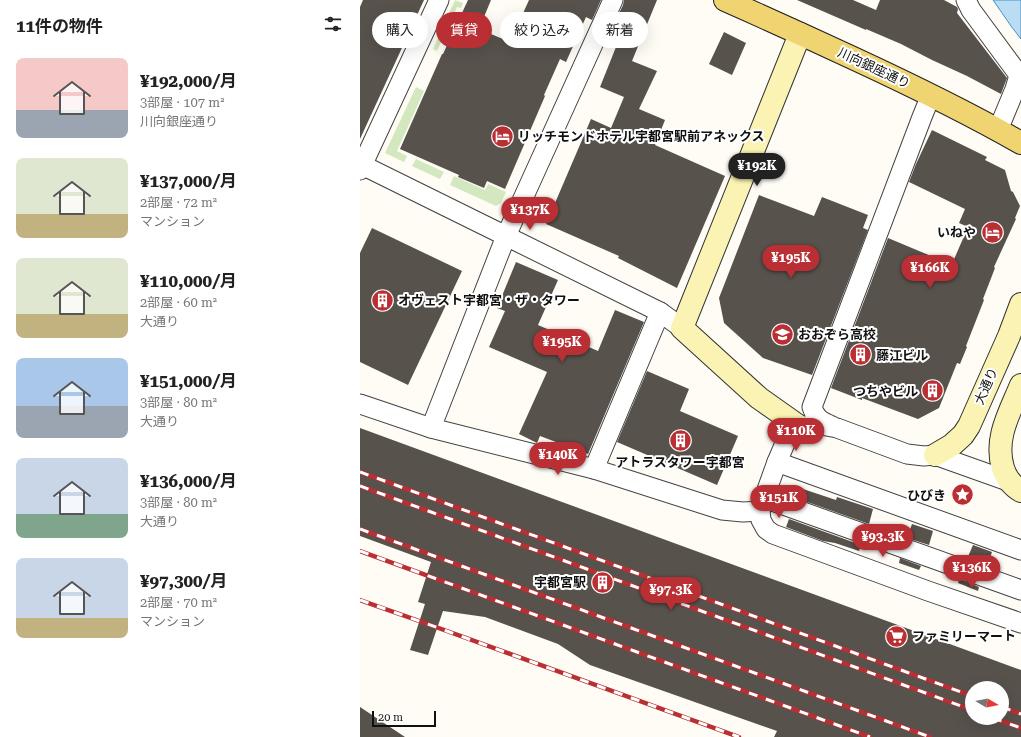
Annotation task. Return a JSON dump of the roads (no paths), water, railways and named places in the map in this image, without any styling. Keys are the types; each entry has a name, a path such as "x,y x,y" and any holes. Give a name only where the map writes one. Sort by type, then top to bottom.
{"main road":[{"name":"川向銀座通り","path":"725,0 931,95 1021,143"}],"street":[{"path":"439,0 361,167 660,312 682,328 759,398 800,427"},
{"path":"431,428 506,236 613,0"},
{"path":"966,0 970,10 1019,75 1015,89 998,130"},
{"path":"682,328 800,34"},
{"path":"931,95 812,407 820,421 837,428 907,454 924,456 935,455 1015,486"},
{"name":"大通り","path":"935,455 952,446 963,435 969,426 1021,304"},
{"path":"594,470 660,312"},
{"path":"1015,486 1000,458 1000,444 1002,432 1021,385"},
{"path":"360,404 431,428 594,470 722,510 743,512 762,504 1021,590"},
{"path":"837,428 816,424 800,427 786,441 762,504 761,520 766,529 772,534 916,587 1021,623"},
{"path":"777,462 1021,550"}],"water":[{"path":"993,0 1021,0 1021,39 1011,26"}],"railway":[{"path":"360,472 965,693"},
{"path":"360,486 965,707"},
{"path":"360,529 930,737"},
{"path":"360,551 870,737"},
{"path":"360,600 739,737"},
{"path":"1009,710 1021,714"},
{"path":"1009,724 1021,728"}],"place":[{"name":"リッチモンドホテル宇都宮駅前アネックス","path":"502,136"},
{"name":"いねや","path":"992,232"},
{"name":"オヴェスト宇都宮・ザ・タワー","path":"382,300"},
{"name":"おおぞら高校","path":"782,334"},
{"name":"藤江ビル","path":"860,355"},
{"name":"つちやビル","path":"933,391"},
{"name":"アトラスタワー宇都宮","path":"680,440"},
{"name":"ひびき","path":"962,495"},
{"name":"宇都宮駅","path":"602,582"},
{"name":"ファミリーマート","path":"896,636"}]}
